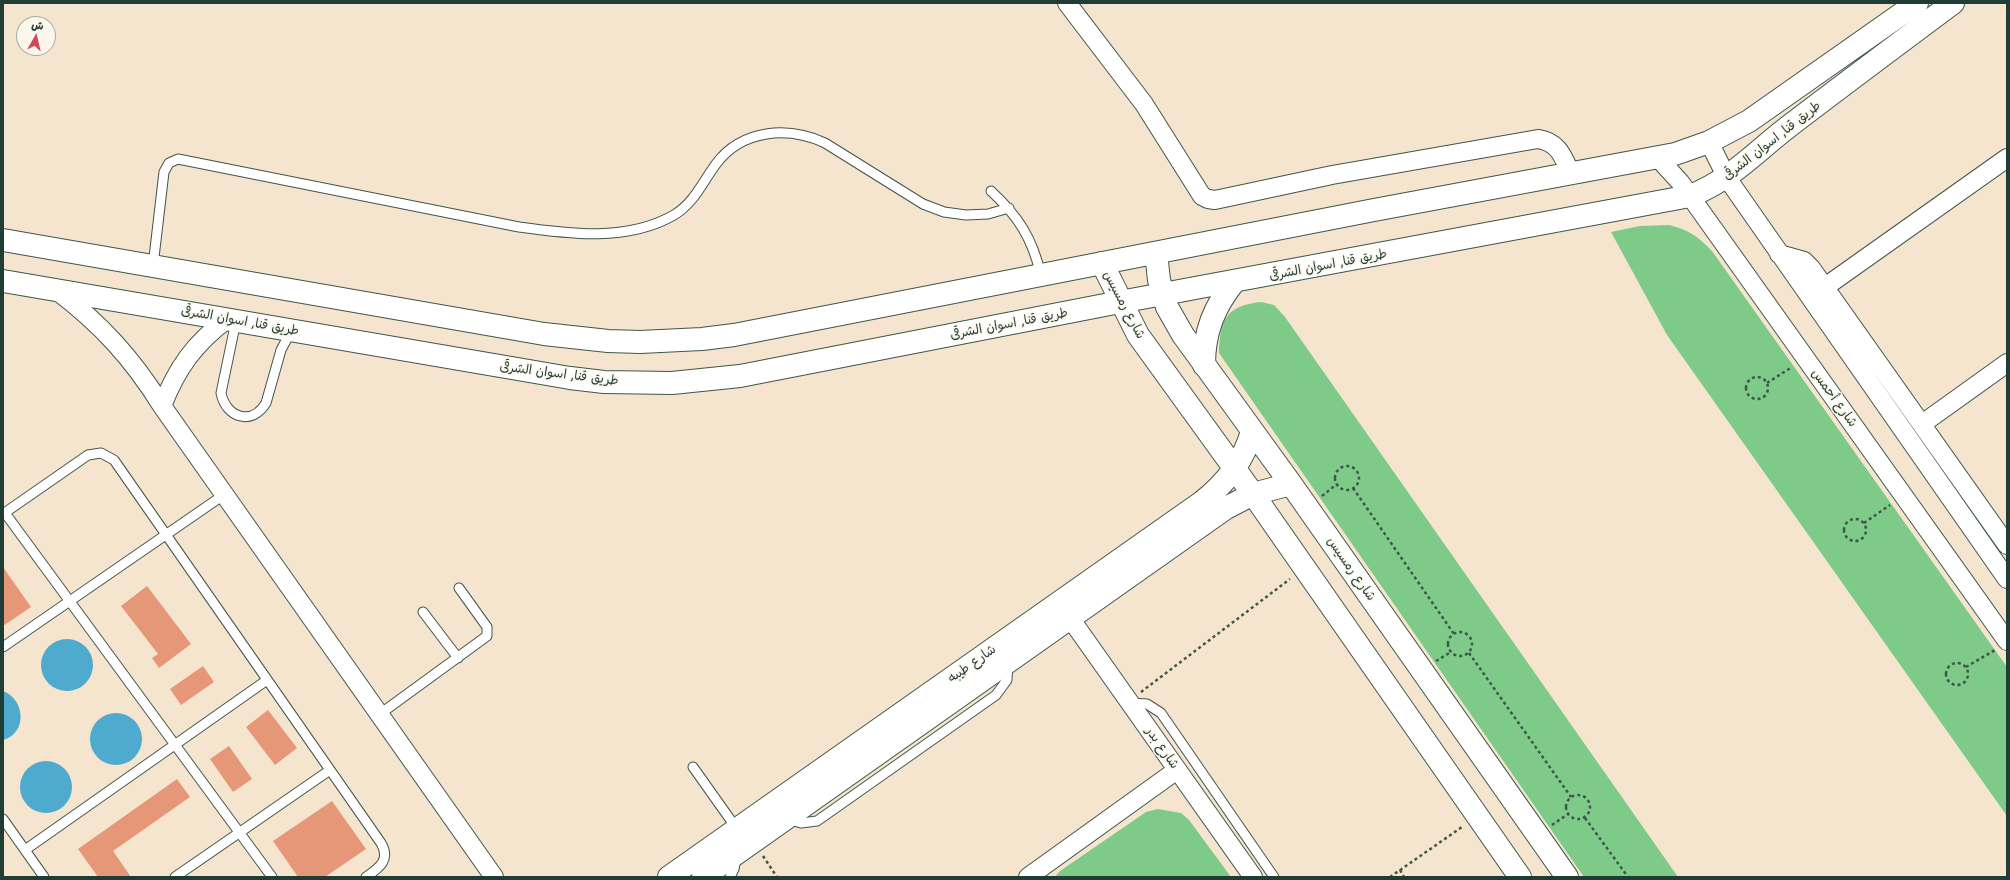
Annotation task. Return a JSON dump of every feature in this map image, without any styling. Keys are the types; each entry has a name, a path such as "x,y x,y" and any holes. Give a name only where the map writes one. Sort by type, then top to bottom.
{"main road":[{"name":"طريق قنا, اسوان الشرقى","path":"3,240 544,334 608,341 640,342 702,339 765,330 1374,210 1658,158 1709,142 1749,121 1917,3"},
{"name":"طريق قنا, اسوان الشرقى","path":"3,281 570,378 604,382 672,383 753,374 1120,302 1690,196 1727,178 1767,144 1953,3"},
{"name":"شارع رمسيس","path":"1156,252 1163,294 1175,321 1204,365 1291,484 1567,877"},
{"name":"شارع رمسيس","path":"1102,263 1120,302 1148,350 1253,494 1520,877"},
{"path":"1204,365 1205,342 1211,320 1217,306 1234,282"},
{"name":"شارع طيبه","path":"703,877 744,843 1202,502 1225,482 1235,469 1246,451 1252,431"},
{"name":"شارع طيبه","path":"669,877 744,843 786,818 1226,508 1253,494 1291,484"}],"street":[{"path":"1067,3 1144,104 1202,196 1208,199 1215,200 1332,174 1538,139 1546,140 1560,150 1571,174"},
{"path":"1709,142 1727,178 2007,579"},
{"name":"شارع أحمس","path":"1658,158 1680,182 1904,495 2004,644"},
{"path":"1825,287 2007,158"},
{"path":"1779,254 1804,261 1825,287 2007,545"},
{"path":"56,290 93,320 126,354 145,379 162,406 494,877"},
{"path":"162,406 180,366 194,348 209,333 231,320"},
{"path":"1922,424 2007,363"},
{"name":"شارع بدر","path":"1070,618 1253,877"},
{"path":"1028,877 1177,770"}],"lane":[{"path":"154,266 164,172 169,163 178,159 519,227 572,233 618,233 656,224 684,208 693,199 721,158 730,149 757,136 774,132 792,132 809,136 826,143 923,204 944,212 966,215 988,214 1009,208"},
{"path":"991,191 1009,208 1030,239 1041,275"},
{"path":"231,320 221,393 223,403 230,412 241,417 252,416 262,411 266,403 281,350 291,330"},
{"path":"272,877 4,513 88,455 102,452 114,460 385,849 383,863 366,877"},
{"path":"3,647 224,494"},
{"path":"380,714 484,639 488,632 459,588"},
{"path":"424,612 458,658"},
{"path":"25,850 268,680"},
{"path":"1130,702 1147,704 1161,713 1274,877"},
{"path":"693,767 744,843 730,877"},
{"path":"175,877 330,770"},
{"path":"3,819 44,877"}],"path":[{"path":"1767,382 1806,358"},
{"path":"1758,377 1767,382 1767,392 1760,399 1750,398 1746,394 1745,389 1749,380 1758,377"},
{"path":"1350,466 1358,472 1359,480 1353,488 1344,489 1337,484 1336,475 1341,467 1350,466"},
{"path":"1353,488 1454,634"},
{"path":"1864,523 1904,495"},
{"path":"1855,518 1864,523 1866,533 1864,537 1854,541 1845,536 1843,532 1846,522 1855,518"},
{"path":"1130,702 1304,568"},
{"path":"1464,633 1468,635 1473,644 1469,653 1459,656 1451,652 1448,642 1454,634 1464,633"},
{"path":"1966,667 2004,644"},
{"path":"1469,653 1571,797"},
{"path":"1952,663 1962,663 1966,667 1968,672 1966,681 1956,685 1947,680 1945,671 1952,663"},
{"path":"1580,795 1588,800 1590,810 1585,818 1576,819 1568,814 1566,805 1571,797 1580,795"},
{"path":"1390,877 1477,817"},
{"path":"1585,818 1628,877"},
{"path":"744,843 777,877"},
{"path":"1400,870 1404,877"}],"green space":[{"path":"1669,225 1692,234 1712,251 2007,667 2007,816 1667,335 1611,232 1640,226"},
{"path":"1261,302 1274,305 1285,317 1678,877 1584,877 1219,353 1223,323 1227,317 1232,311 1239,307"},
{"path":"1158,809 1181,813 1189,820 1231,877 1055,877 1060,871 1146,812"}],"water":[{"path":"62,639 72,639 86,646 93,660 93,670 86,684 72,691 62,691 52,687 45,680 41,670 41,660 45,650 52,643"},
{"path":"3,691 16,701 21,716 17,731 3,740"},
{"path":"111,713 121,713 135,720 142,734 142,744 135,758 121,765 111,765 101,761 94,754 90,744 90,734 94,724 101,717"},
{"path":"41,761 51,761 65,768 72,782 72,792 65,806 51,813 41,813 31,809 24,802 20,792 20,782 24,772 31,765"}],"building":[{"path":"3,567 31,607 3,626"},
{"path":"147,586 191,644 159,668 152,658 158,654 121,606"},
{"path":"203,666 214,682 181,705 170,689"},
{"path":"268,710 297,748 275,765 246,727"},
{"path":"229,746 252,779 233,792 210,759"},
{"path":"177,779 190,797 113,851 131,877 98,877 78,849"},
{"path":"332,801 366,849 325,877 298,877 273,841"}]}
